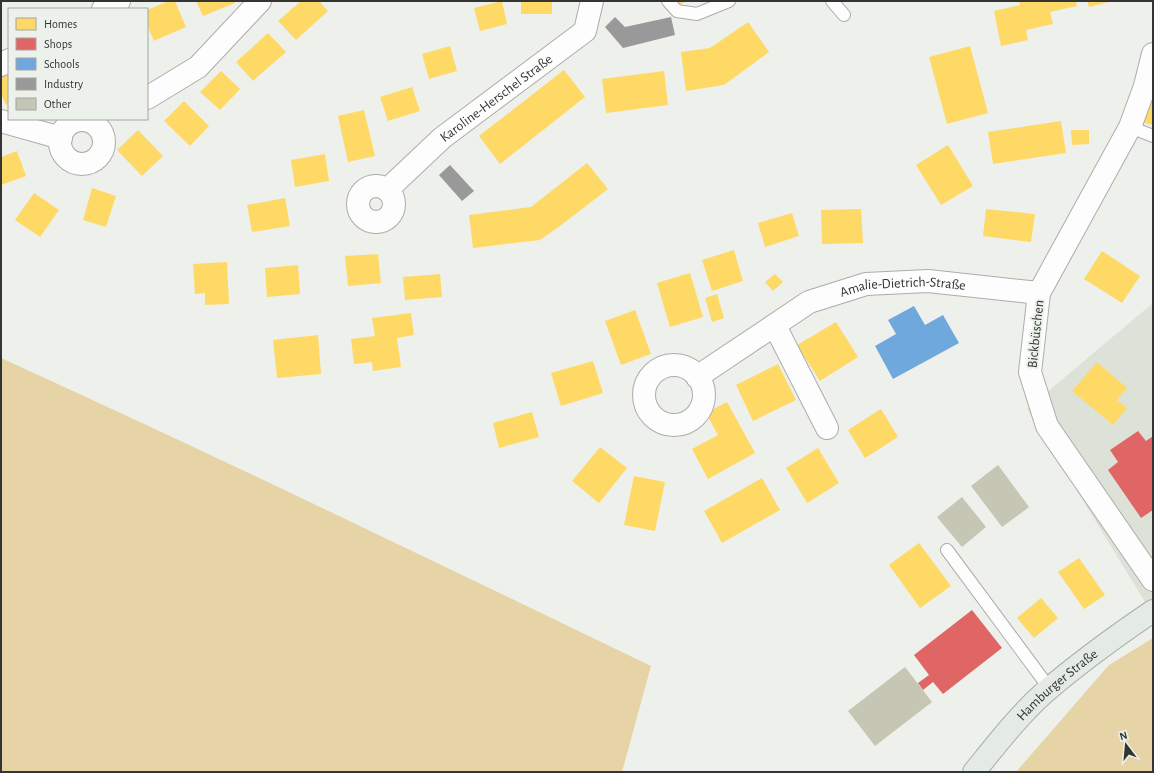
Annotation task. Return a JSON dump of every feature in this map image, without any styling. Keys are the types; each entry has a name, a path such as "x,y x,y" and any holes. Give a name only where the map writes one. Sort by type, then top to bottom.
{"main road":[{"name":"Hamburger Straße","path":"974,772 1001,739 1050,689 1110,641 1153,611"}],"street":[{"path":"105,8 119,1"},
{"path":"148,97 198,67 260,1"},
{"name":"Karoline-Herschel Straße","path":"387,190 442,138 585,31 592,1"},
{"name":"Bickbüschen","path":"1153,54 1145,86 1130,127 1039,293 1030,372 1047,426 1153,580"},
{"path":"1,121 61,138"},
{"path":"87,121 106,124 103,150 94,161 87,164 72,162 66,157 62,151 61,138 64,131 74,122 87,121"},
{"name":"Amalie-Dietrich-Straße","path":"698,377 809,302 866,284 928,281 1039,293"},
{"path":"775,326 827,428"}],"lane":[{"path":"668,1 678,11 697,14 729,1"},
{"path":"832,1 844,15"},
{"path":"1130,127 1153,136"},
{"path":"947,550 1050,689"}],"shaded area":[{"path":"1153,303 1153,615 1027,409"},
{"path":"1,358 246,472 651,666 622,772 1,772"},
{"path":"1153,638 1153,772 1016,772 1109,665"}],"building: Homes":[{"path":"169,1 175,1 186,27 154,41 148,27 148,10"},
{"path":"196,1 234,1 235,3 203,16"},
{"path":"301,1 319,1 328,11 296,40 278,21"},
{"path":"502,1 507,24 480,31 474,8"},
{"path":"521,1 552,1 552,14 521,14"},
{"path":"677,1 686,1 680,5"},
{"path":"1019,1 1076,1 1077,6 1050,12 1053,24 1026,30 1028,40 1001,46 994,11 1020,5"},
{"path":"1087,1 1109,1 1109,2 1089,7"},
{"path":"748,22 769,52 724,85 686,91 681,52 710,48"},
{"path":"268,33 286,52 253,81 236,62"},
{"path":"450,46 457,71 429,79 422,54"},
{"path":"970,46 988,113 947,124 929,57"},
{"path":"8,70 8,104 6,105 1,94 1,74"},
{"path":"564,70 585,97 500,164 479,136"},
{"path":"221,71 240,89 220,110 200,92"},
{"path":"664,71 668,105 606,113 602,79"},
{"path":"412,87 420,111 388,121 380,97"},
{"path":"1150,91 1153,92 1153,125 1144,123"},
{"path":"184,101 209,126 190,146 164,121"},
{"path":"364,110 375,156 348,162 338,116"},
{"path":"1061,121 1066,153 993,164 988,132"},
{"path":"138,130 163,156 142,176 117,150"},
{"path":"1071,130 1089,130 1089,144 1072,145"},
{"path":"948,145 973,186 941,205 916,165"},
{"path":"17,151 26,176 1,185 1,157"},
{"path":"325,154 329,181 295,187 291,160"},
{"path":"587,163 608,189 560,226 540,240 473,248 469,215 531,207"},
{"path":"92,188 116,196 106,227 83,220"},
{"path":"34,193 59,210 40,237 15,220"},
{"path":"285,198 290,226 252,232 247,205"},
{"path":"861,209 863,243 822,244 821,210"},
{"path":"986,209 1035,214 1031,242 983,236"},
{"path":"792,213 799,236 765,247 758,223"},
{"path":"734,250 743,281 712,291 702,260"},
{"path":"1102,251 1140,276 1122,303 1084,279"},
{"path":"378,254 381,283 348,286 345,256"},
{"path":"227,262 229,304 205,305 205,293 195,294 193,264"},
{"path":"298,265 300,294 267,297 265,268"},
{"path":"690,273 703,317 670,327 657,283"},
{"path":"440,274 442,297 405,300 403,277"},
{"path":"775,274 783,282 773,291 765,282"},
{"path":"717,294 724,318 712,322 705,298"},
{"path":"635,310 651,354 621,365 605,321"},
{"path":"411,313 414,335 397,338 401,367 373,371 372,362 354,364 351,339 375,336 372,318"},
{"path":"836,322 858,357 820,381 797,345"},
{"path":"318,335 321,374 277,378 273,340"},
{"path":"593,361 603,393 561,406 551,373"},
{"path":"1097,362 1127,388 1117,400 1127,408 1113,425 1072,391"},
{"path":"778,364 796,400 753,421 736,385"},
{"path":"727,402 755,453 708,479 692,449 718,435 706,413"},
{"path":"881,409 898,437 865,458 848,430"},
{"path":"532,412 539,437 499,448 493,423"},
{"path":"600,447 627,468 599,503 572,481"},
{"path":"818,448 839,483 807,503 786,468"},
{"path":"634,476 665,482 655,531 624,525"},
{"path":"762,478 780,510 722,543 704,511"},
{"path":"919,543 951,586 920,608 889,565"},
{"path":"1079,558 1105,595 1084,609 1058,572"},
{"path":"1041,598 1058,618 1034,638 1017,618"}],"building: Shops":[{"path":"1138,431 1146,441 1153,436 1153,510 1141,518 1108,470 1118,462 1110,450"},
{"path":"972,610 1002,648 943,694 933,682 923,690 918,683 929,675 914,655"}],"building: Schools":[{"path":"914,306 925,325 943,315 959,343 893,379 875,346 896,334 888,320"}],"building: Industry":[{"path":"615,17 625,27 671,17 675,35 623,48 605,27"},
{"path":"450,165 474,191 462,201 439,175"}],"building: Other":[{"path":"998,465 1029,507 1002,527 971,486"},
{"path":"962,497 986,527 962,547 937,517"},
{"path":"905,667 932,702 875,746 848,711"}]}
